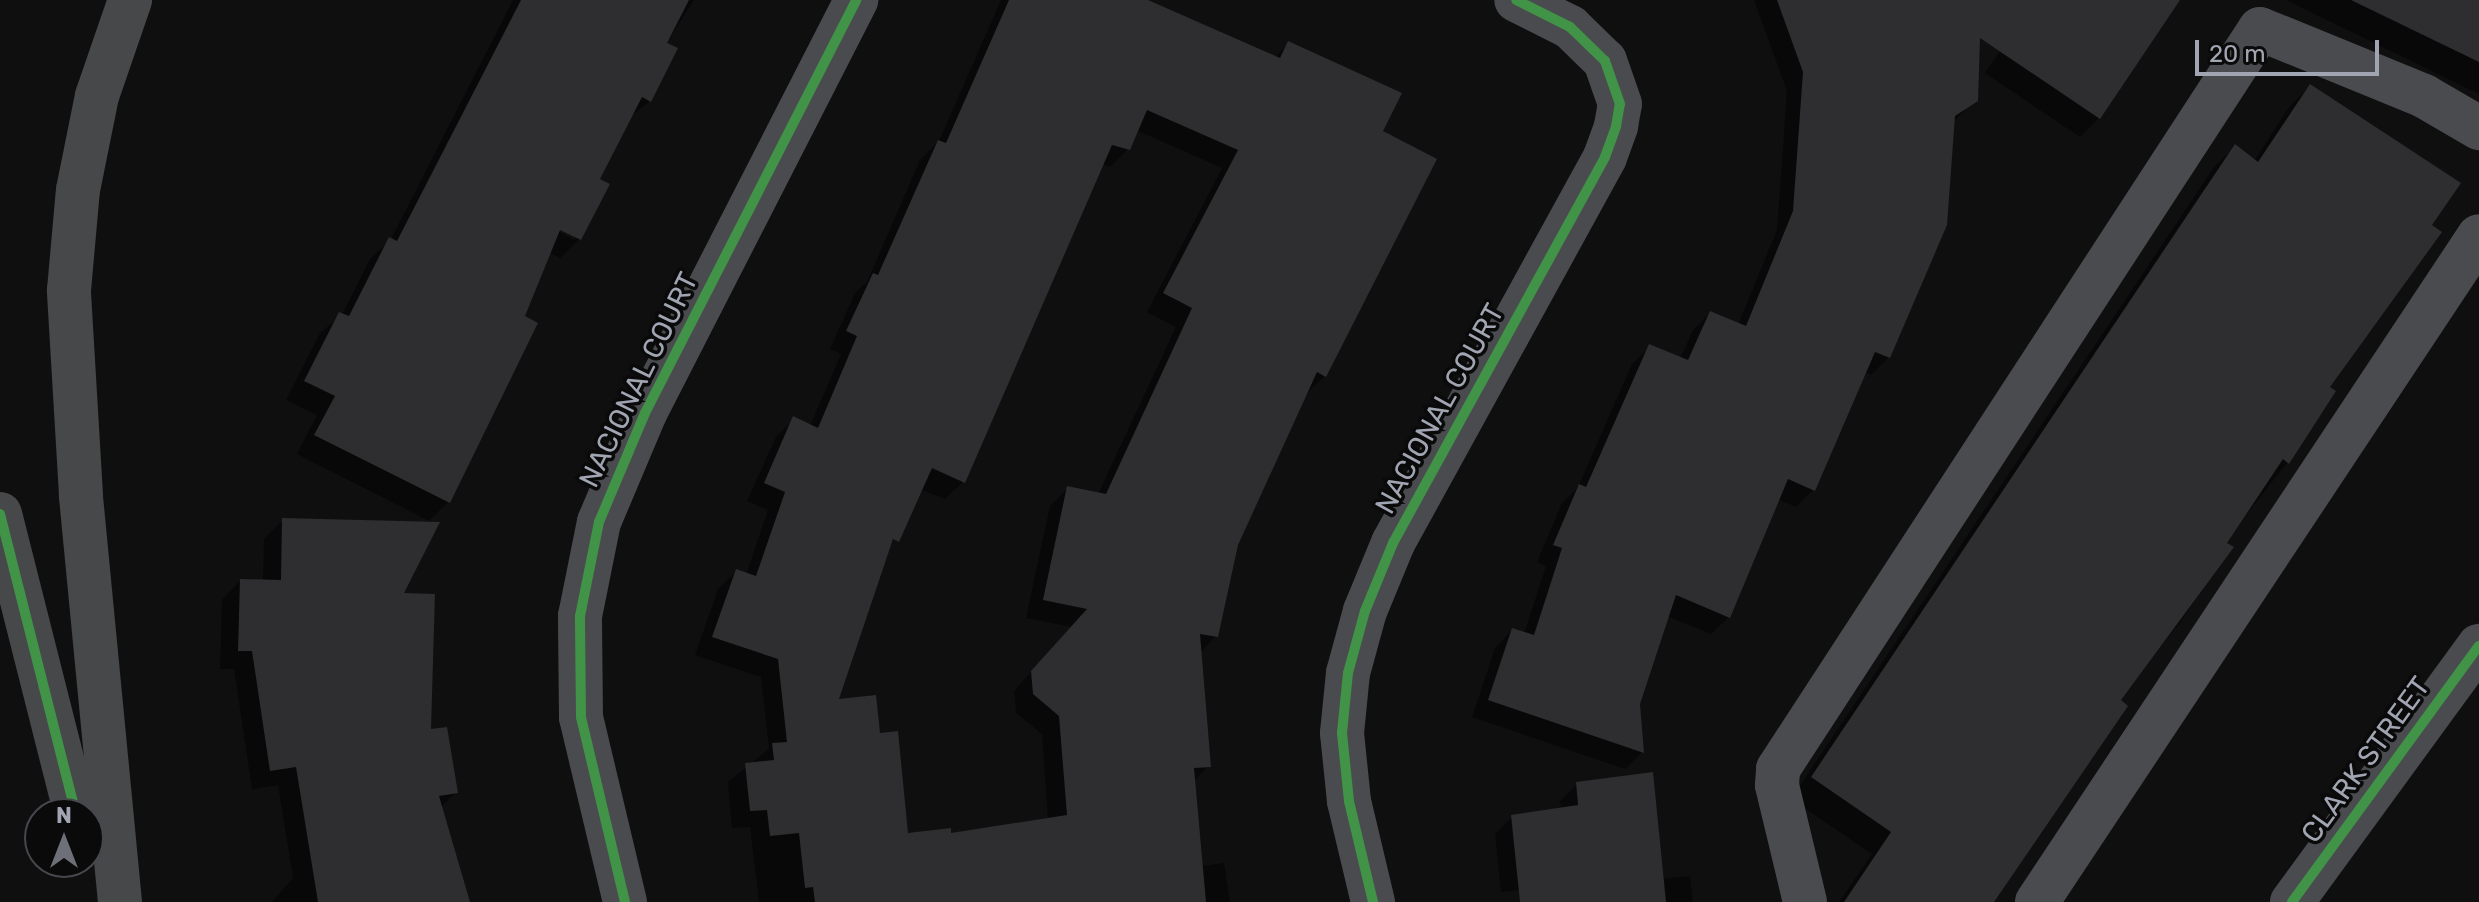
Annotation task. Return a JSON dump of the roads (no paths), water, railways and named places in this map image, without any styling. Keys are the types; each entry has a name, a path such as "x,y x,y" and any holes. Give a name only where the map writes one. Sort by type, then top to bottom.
{"main road":[{"path":"120,902 81,495 69,290 78,190 97,96 130,0"},
{"path":"0,514 72,798"},
{"path":"92,878 98,902"}],"street":[{"name":"NACIONAL COURT","path":"625,902 581,717 580,616 599,522 645,413 856,0"},
{"name":"NACIONAL COURT","path":"1373,902 1349,801 1342,733 1348,673 1365,611 1393,543 1605,157 1620,104 1605,61 1570,27 1516,0"},
{"path":"1805,902 1778,769 2260,29 2424,96 2479,128"},
{"path":"2037,902 2479,236"},
{"name":"CLARK STREET","path":"2292,902 2479,646"}]}
